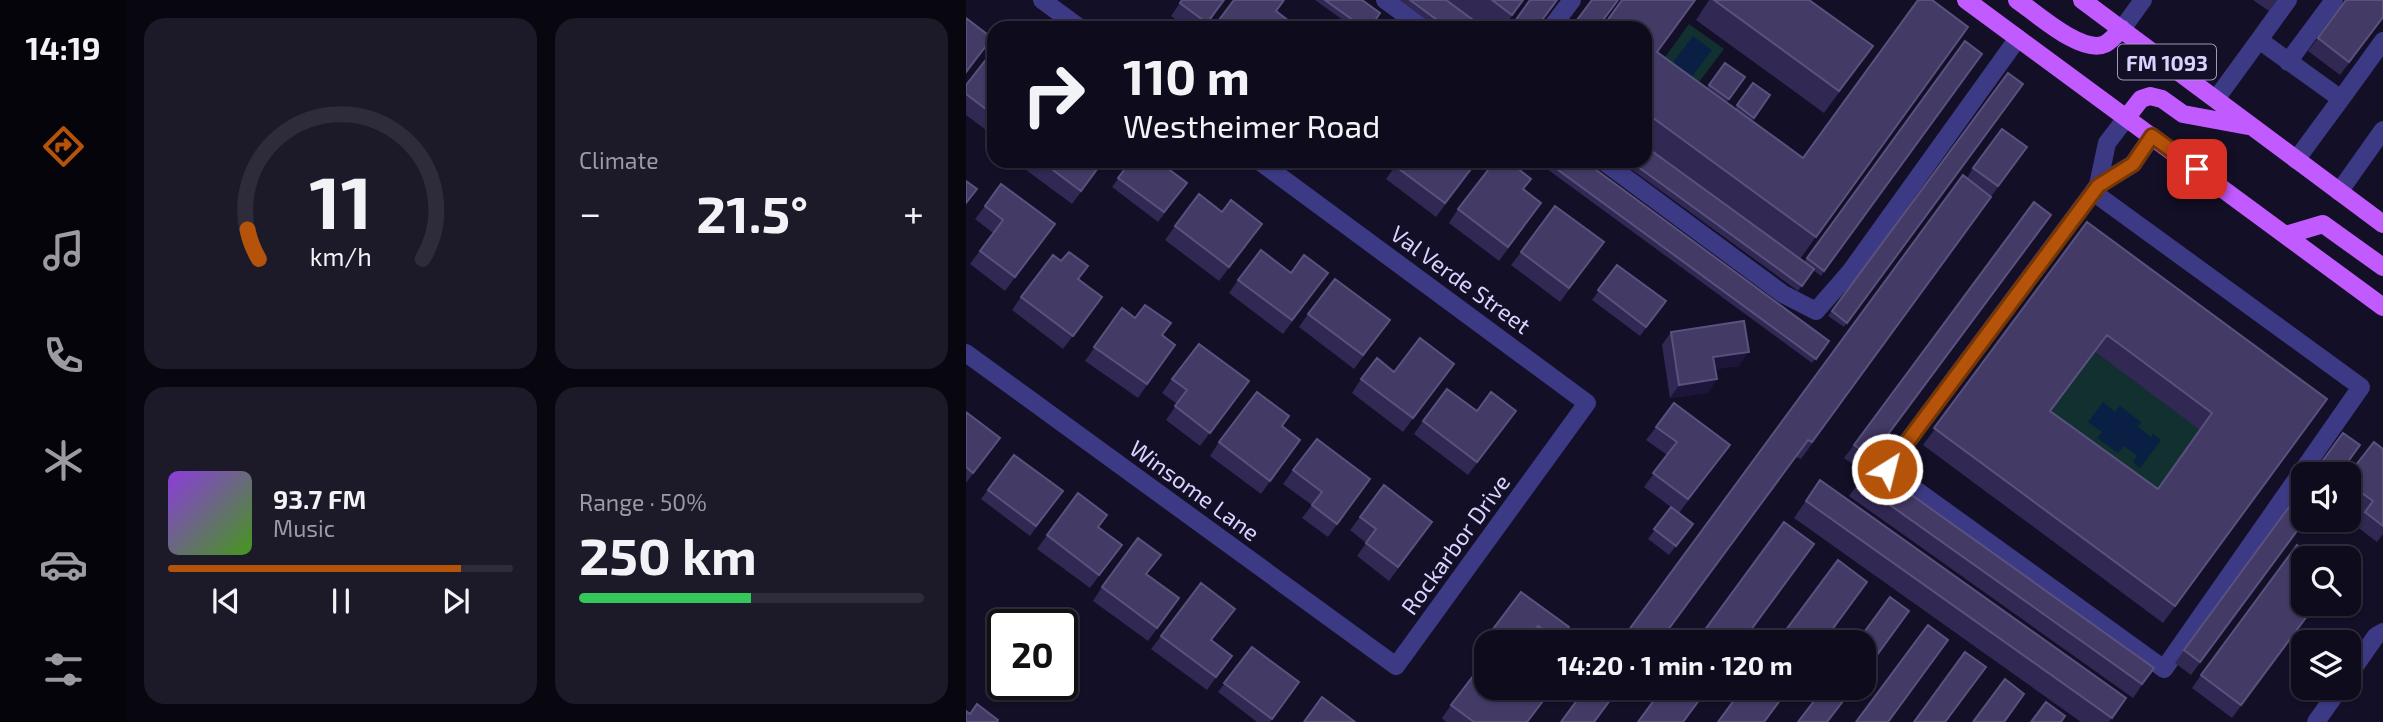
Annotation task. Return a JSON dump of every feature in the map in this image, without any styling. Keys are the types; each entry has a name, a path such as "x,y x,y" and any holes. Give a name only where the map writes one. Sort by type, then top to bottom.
{"main road":[{"name":"FM 1093","path":"1966,0 2383,307"},
{"path":"2017,0 2075,41 2091,47 2106,44 2122,29"},
{"name":"FM 1093","path":"2082,0 2383,224"},
{"path":"2127,117 2141,99 2151,96 2162,99 2183,114 2251,127"},
{"path":"2286,235 2323,224 2383,267"}],"street":[{"path":"1042,0 1070,21"},
{"path":"1385,0 1414,21"},
{"path":"1556,21 1572,0"},
{"path":"2122,29 2143,0"},
{"path":"2216,99 2288,0"},
{"path":"2288,62 2334,0"},
{"path":"1612,168 1783,294 1816,311 1850,272 2018,38"},
{"path":"2259,40 2341,99"},
{"path":"2296,160 2383,41"},
{"path":"2095,188 2107,143 2127,117"},
{"path":"2095,188 2361,387 2164,669 1887,469 2095,188 2133,164 2152,136"},
{"path":"2339,192 2380,139"},
{"name":"Val Verde Street","path":"1268,168 1587,403 1553,449"},
{"name":"Winsome Lane","path":"966,352 1396,666"},
{"name":"Rockarbor Drive","path":"1396,666 1553,449"},
{"path":"2361,657 2376,636 2383,632"},
{"path":"2316,722 2332,700"}],"green space":[{"path":"1689,24 1724,49 1687,98 1653,74"},
{"path":"2095,352 2201,430 2146,506 2038,428"}],"water":[{"path":"1693,36 1712,50 1684,87 1665,73"},
{"path":"2103,402 2115,412 2120,406 2141,422 2138,427 2151,437 2153,434 2161,440 2140,468 2133,462 2137,456 2124,446 2118,453 2097,438 2102,432 2088,422"}],"building":[{"path":"1182,0 1224,0 1208,21 1204,21 1180,3"},
{"path":"1234,0 1284,0 1276,11 1289,21 1218,21"},
{"path":"1325,0 1362,0 1380,13 1375,21 1354,21"},
{"path":"1410,0 1446,0 1474,21 1438,21"},
{"path":"1492,0 1523,0 1512,15"},
{"path":"1530,0 1557,0 1541,21 1515,21"},
{"path":"1592,0 1618,0 1602,21 1576,21"},
{"path":"1622,0 1695,0 1657,52 1803,158 1918,0 1932,0 1968,27 1816,237 1652,117 1652,21 1607,21"},
{"path":"1714,0 1809,0 1873,46 1839,91"},
{"path":"2346,0 2383,0 2383,17 2349,62 2318,38"},
{"path":"966,18 987,34 987,45 966,72"},
{"path":"1965,41 1982,54 1824,271 1807,258"},
{"path":"985,61 987,63 987,110 966,94 966,85"},
{"path":"1725,63 1745,77 1729,99 1709,85"},
{"path":"2008,73 2023,84 1847,323 1832,311"},
{"path":"1753,83 1770,95 1754,118 1737,105"},
{"path":"2002,129 2027,147 1998,186 1973,168"},
{"path":"1652,151 1814,269 1802,286 1640,168 1652,168"},
{"path":"1050,168 1098,168 1081,191"},
{"path":"1126,168 1167,168 1187,183 1164,212 1118,178"},
{"path":"1398,168 1472,168 1445,203"},
{"path":"1490,168 1517,168 1531,179 1523,189 1541,203 1508,247 1458,209"},
{"path":"1556,168 1594,168 1829,341 1816,359"},
{"path":"1963,175 1991,197 1812,442 1808,440 1668,630 1629,630"},
{"path":"966,181 977,189 966,203"},
{"path":"1001,184 1055,224 1015,277 980,251 1003,220 985,206"},
{"path":"1199,194 1222,212 1231,200 1262,224 1229,267 1175,226"},
{"path":"2034,202 2051,215 1871,457 1854,445"},
{"path":"1555,206 1604,242 1569,288 1521,252"},
{"path":"2087,222 2327,399 2175,606 1934,428","holes":["2107,335 2212,413 2158,489 2050,411"]},
{"path":"1261,250 1291,273 1304,255 1328,273 1292,320 1238,280"},
{"path":"1069,252 1088,266 1078,279 1102,297 1073,336 1021,297 1053,255 1061,261"},
{"path":"1617,265 1666,301 1646,327 1598,290"},
{"path":"1335,279 1390,320 1363,355 1308,314"},
{"path":"1145,305 1171,323 1162,335 1175,345 1147,384 1094,347 1122,308 1135,318"},
{"path":"1744,321 1749,352 1713,357 1717,379 1679,385 1671,332"},
{"path":"1420,338 1454,364 1413,418 1361,379 1377,358 1394,372"},
{"path":"1199,344 1249,381 1210,433 1175,406 1187,390 1172,379"},
{"path":"1447,389 1477,411 1491,392 1516,411 1477,462 1423,421"},
{"path":"1257,392 1289,416 1282,426 1300,440 1270,481 1219,442"},
{"path":"1674,403 1730,445 1688,499 1653,473 1677,442 1656,427"},
{"path":"966,412 1000,438 973,473 966,467"},
{"path":"2343,433 2360,445 2348,462 2322,462"},
{"path":"1317,439 1370,479 1337,524 1312,505 1322,492 1293,470"},
{"path":"2374,442 2383,449 2383,526 2365,512 2373,501 2361,492 2361,462 2358,462"},
{"path":"1014,455 1063,491 1036,526 988,490"},
{"path":"1871,466 2154,668 2142,684 1859,483"},
{"path":"1820,480 2126,698 2112,718 1806,501"},
{"path":"1384,485 1432,522 1398,567 1366,543 1376,529 1360,517"},
{"path":"1078,493 1107,515 1098,527 1122,545 1099,575 1047,535"},
{"path":"2291,504 2291,532 2296,532 2200,662 2184,650"},
{"path":"1671,507 1693,524 1676,546 1654,529"},
{"path":"1784,522 1814,544 1751,630 1705,630"},
{"path":"1138,538 1161,555 1146,574 1179,598 1157,628 1102,587"},
{"path":"2291,553 2291,616 2307,616 2297,630 2291,630 2291,638 2241,705 2201,675"},
{"path":"1838,560 1867,582 1832,630 1786,630"},
{"path":"1201,583 1235,609 1211,640 1232,656 1216,677 1161,636"},
{"path":"1521,592 1569,627 1567,630 1543,630 1538,626 1535,630 1492,630"},
{"path":"1890,597 1909,611 1876,656 1876,630 1866,630"},
{"path":"1928,625 1948,640 1888,722 1856,722 1872,700 1876,700 1876,695"},
{"path":"1252,647 1299,682 1272,719 1224,683"},
{"path":"1965,652 1986,667 1945,722 1914,722"},
{"path":"1474,675 1474,700 1544,700 1527,722 1474,722 1451,705"},
{"path":"2005,679 2024,694 2004,722 1973,722"},
{"path":"1322,697 1355,722 1304,722"},
{"path":"1577,700 1610,700 1594,722 1561,722"},
{"path":"1654,700 1699,700 1683,722 1638,722"},
{"path":"1734,700 1780,700 1764,722 1718,722"},
{"path":"1815,700 1844,700 1827,722 1798,722"},
{"path":"2046,702 2065,716 2061,722 2031,722"},
{"path":"977,704 998,720 997,722 966,722 966,711 970,714"}],"route":[{"path":"1887,469 2098,186 2133,164 2152,136 2197,169"}]}
